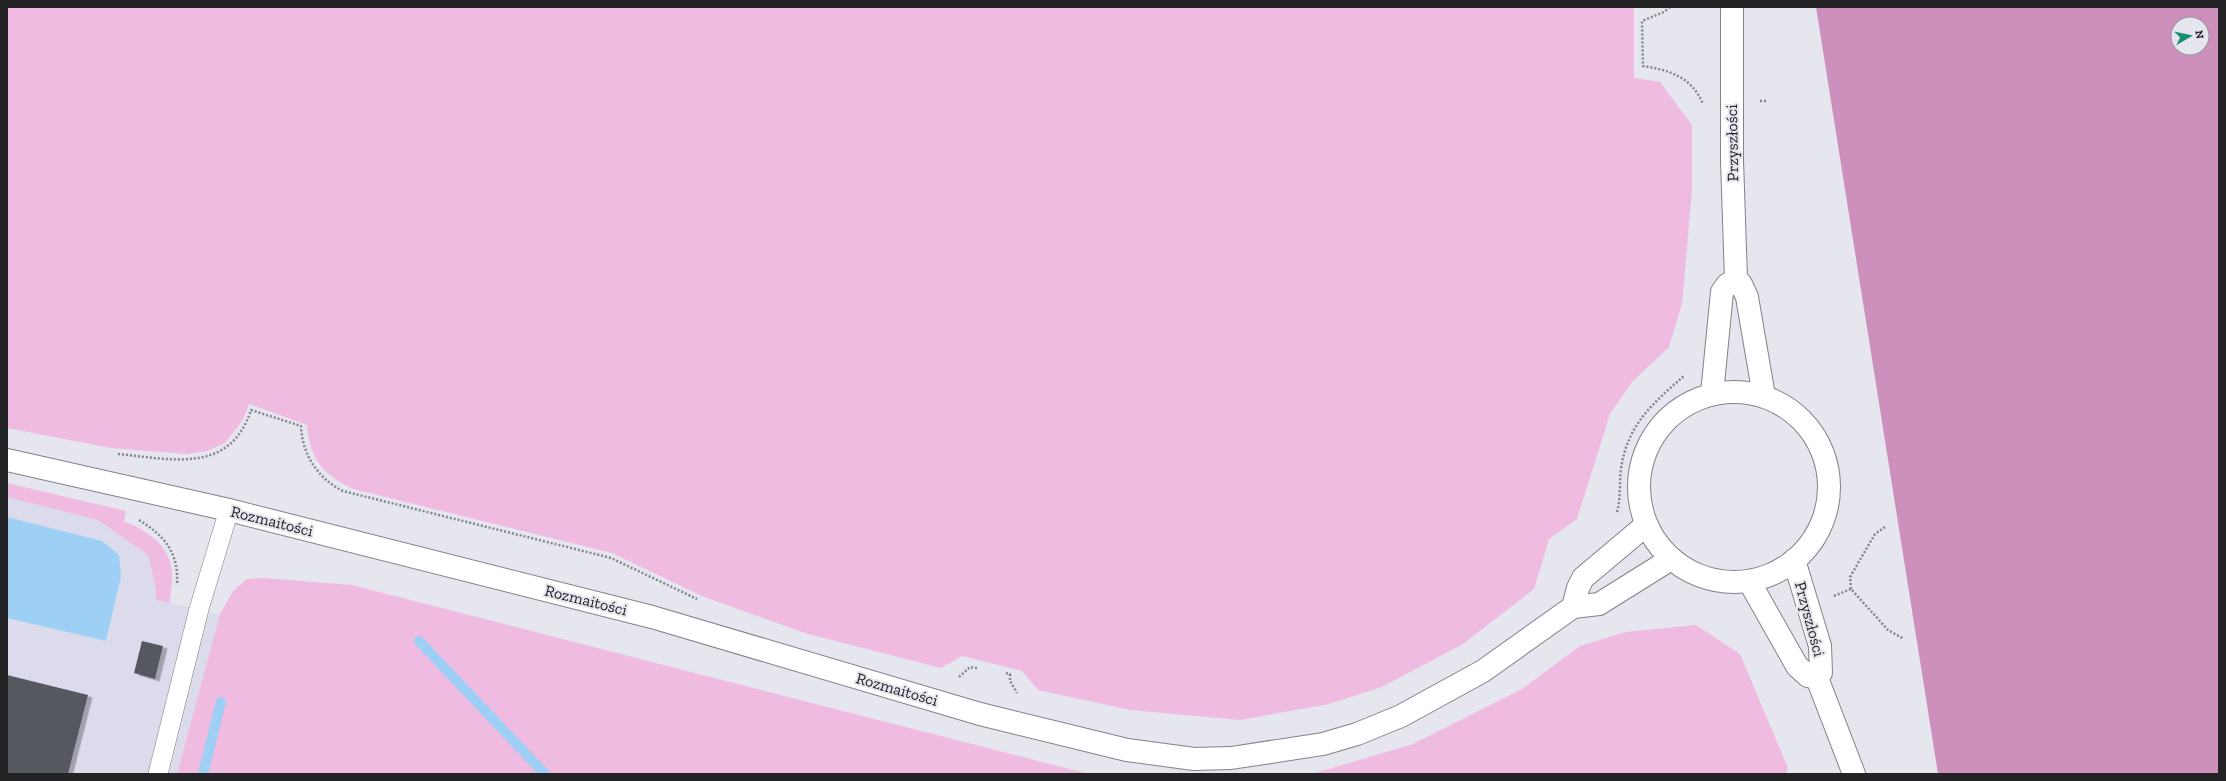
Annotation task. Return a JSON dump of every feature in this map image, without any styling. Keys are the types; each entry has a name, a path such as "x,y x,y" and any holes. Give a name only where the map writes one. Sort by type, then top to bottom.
{"street":[{"name":"Przyszłości","path":"1732,7 1732,160 1736,278 1741,284 1747,297 1764,396"},
{"path":"1712,394 1722,292 1727,284 1736,278"},
{"path":"1726,391 1749,392 1764,396 1791,410 1808,426 1820,445 1827,467 1828,505 1822,523 1813,540 1794,560 1770,575 1749,581 1728,582 1708,579 1688,571 1671,558 1656,543 1646,525 1640,505 1638,482 1642,459 1651,438 1665,420 1683,405 1712,394 1726,391"},
{"name":"Rozmaitości","path":"7,460 229,510 652,617 980,714 1127,750 1161,756 1194,759 1231,758 1323,744 1358,734 1401,716 1483,672 1573,607"},
{"path":"1646,525 1583,578 1578,588 1573,607 1599,604 1671,558"},
{"name":"Przyszłości","path":"1794,560 1820,646 1821,674 1817,678"},
{"name":"Przyszłości","path":"1749,581 1797,666 1808,676 1817,678"},
{"name":"Przyszłości","path":"1817,678 1854,774"}],"lane":[{"path":"158,774 199,609 229,510"}],"path":[{"path":"1670,7 1664,12 1642,21 1643,66 1668,70 1686,82 1700,98 1705,109"},
{"path":"1615,518 1619,505 1620,470 1625,447 1633,430 1656,401 1686,374"},
{"path":"115,454 182,459 206,457 222,451 237,440 247,423 251,410 301,426 301,435 309,458 320,475 332,486 343,491 611,558 704,602"},
{"path":"136,518 155,530 169,546 177,573 176,591"},
{"path":"1885,527 1875,534 1850,577 1851,588 1888,630 1904,639"},
{"path":"1830,597 1851,588"},
{"path":"954,678 960,677 970,666 977,668"},
{"path":"1006,673 1010,674 1010,681 1018,695"}],"shaded area":[{"path":"7,7 1634,7 1634,78 1660,82 1692,125 1692,191 1682,304 1669,347 1632,382 1610,414 1577,519 1549,539 1534,589 1463,644 1382,687 1329,704 1240,720 1130,710 1038,690 1022,671 962,656 941,668 808,634 704,597 612,553 353,489 333,477 320,464 311,447 307,425 249,404 243,420 225,443 207,451 187,454 111,448 7,428"},
{"path":"1816,7 2219,7 2219,774 1938,774"},
{"path":"7,483 126,511 124,521 140,529 156,540 167,554 172,572 170,603 156,600 156,588 148,555 98,520 7,497"},
{"path":"7,497 98,520 148,555 156,588 156,600 220,614 177,774 7,774"},
{"path":"263,578 352,585 1089,774 177,774 220,614 233,591 247,579"},
{"path":"1696,625 1740,654 1788,768 1786,774 1312,774 1413,744 1522,689 1580,646 1626,632"}],"water":[{"path":"7,517 102,541 119,555 121,576 106,641 7,618"}],"building":[{"path":"142,641 163,646 155,679 134,673"},
{"path":"7,675 88,695 68,774 7,774"}],"waterway":[{"path":"419,641 545,774"},
{"path":"203,774 221,702"}]}
